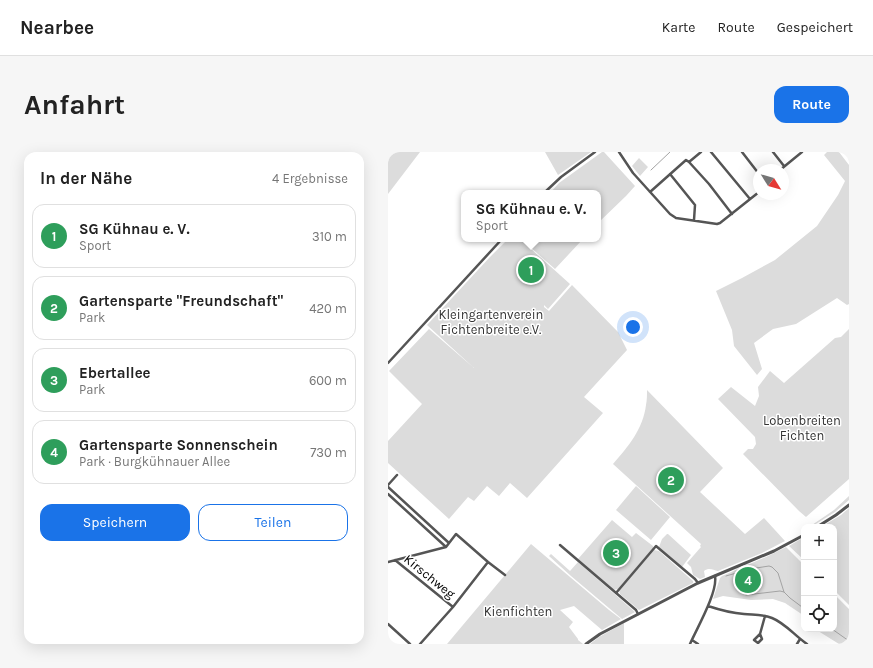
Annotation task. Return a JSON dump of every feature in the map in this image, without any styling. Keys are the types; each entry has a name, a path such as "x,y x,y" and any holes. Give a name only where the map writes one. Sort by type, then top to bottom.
{"street":[{"path":"547,190 561,177 595,152"},
{"path":"619,152 633,173 676,218 718,224 753,197"},
{"path":"689,162 701,152"},
{"path":"711,152 750,199"},
{"path":"742,152 753,166"},
{"path":"773,152 782,164"},
{"path":"787,164 802,152"},
{"path":"650,192 686,160 709,184 732,214"},
{"path":"670,174 695,205 694,220"},
{"path":"388,363 499,242"},
{"path":"397,475 388,486 449,543"},
{"path":"388,494 446,547"},
{"path":"822,524 849,505"},
{"path":"388,562 446,547 456,534 505,575"},
{"path":"586,644 600,634 698,583 774,551 801,537"},
{"path":"560,545 636,610 638,614"},
{"path":"616,593 656,546 692,576 698,583"},
{"name":"Kirschweg","path":"394,560 453,607"},
{"path":"420,644 453,607 488,562"},
{"path":"690,644 708,606 716,583 715,576"},
{"path":"708,606 724,612 758,614 765,616 780,622 807,644"},
{"path":"760,634 765,616"},
{"path":"388,624 410,644"},
{"path":"797,644 800,639"},
{"path":"692,640 698,644"}],"green space":[{"path":"388,152 420,152 388,194"},
{"path":"545,152 591,152 558,175"},
{"path":"604,152 635,186 601,220 601,190 553,190 559,183"},
{"name":"Lobenbreiten Fichten","path":"827,152 839,152 849,165 849,304 847,305 837,298 796,324 773,329 754,343 762,369 757,375 734,346 732,330 716,291 775,260 817,226 838,195 845,181 824,155"},
{"path":"639,158 648,167 640,176 632,166"},
{"name":"Kleingartenverein Fichtenbreite e.V.","path":"505,242 523,242 570,284 548,309 544,305 544,307 549,311 572,285 618,332 627,350 584,397 603,413 527,498 510,483 499,496 487,486 474,501 468,497 449,519 388,463 388,441 422,404 389,371 429,329 474,368 427,325"},
{"path":"524,242 580,242 555,269"},
{"name":"Lobenbreiten Fichten","path":"849,329 849,479 806,517 743,454 748,449 753,449 756,444 755,437 718,399 731,387 755,406 759,396 758,387 770,371 784,383 835,338 841,337"},
{"path":"647,390 723,468 700,492 745,534 764,518 785,541 762,553 718,571 708,569 704,571 705,577 700,579 693,575 691,567 687,563 701,547 701,544 613,464 634,437 642,422 647,401"},
{"path":"636,486 670,517 651,540 616,510"},
{"path":"849,496 849,500 835,512 813,524 834,510"},
{"path":"849,508 849,605 837,593 837,524 826,524"},
{"path":"612,520 632,537 636,533 653,546 653,548 618,589 613,590 578,559"},
{"path":"667,534 691,555 682,567 659,547 662,539"},
{"path":"801,539 801,557 789,546"},
{"name":"Kienfichten","path":"531,544 621,619 602,630 574,606 560,610 573,622 569,627 578,640 583,644 447,644"},
{"path":"786,547 801,562 801,614 785,603 773,599 751,600 723,596 713,599 722,576"},
{"path":"654,550 659,551 693,581 693,583 639,610 620,594 619,590"},
{"path":"551,554 570,571 578,562 635,612 622,619 549,556"},
{"path":"837,597 849,609 849,644 839,644 820,632 837,632"},
{"path":"624,623 624,644 590,644 599,637"}],"waterway":[{"path":"651,170 670,152"},
{"path":"726,576 750,569 769,566 778,573 784,592"},
{"path":"746,595 780,591 784,592 801,606"},
{"path":"836,632 849,641"}],"place":[{"name":"SG Kühnau e. V.","path":"531,270"},
{"name":"Gartensparte \"Freundschaft\"","path":"671,480"},
{"name":"Ebertallee","path":"616,553"},
{"name":"Gartensparte Sonnenschein","path":"748,580"}]}
